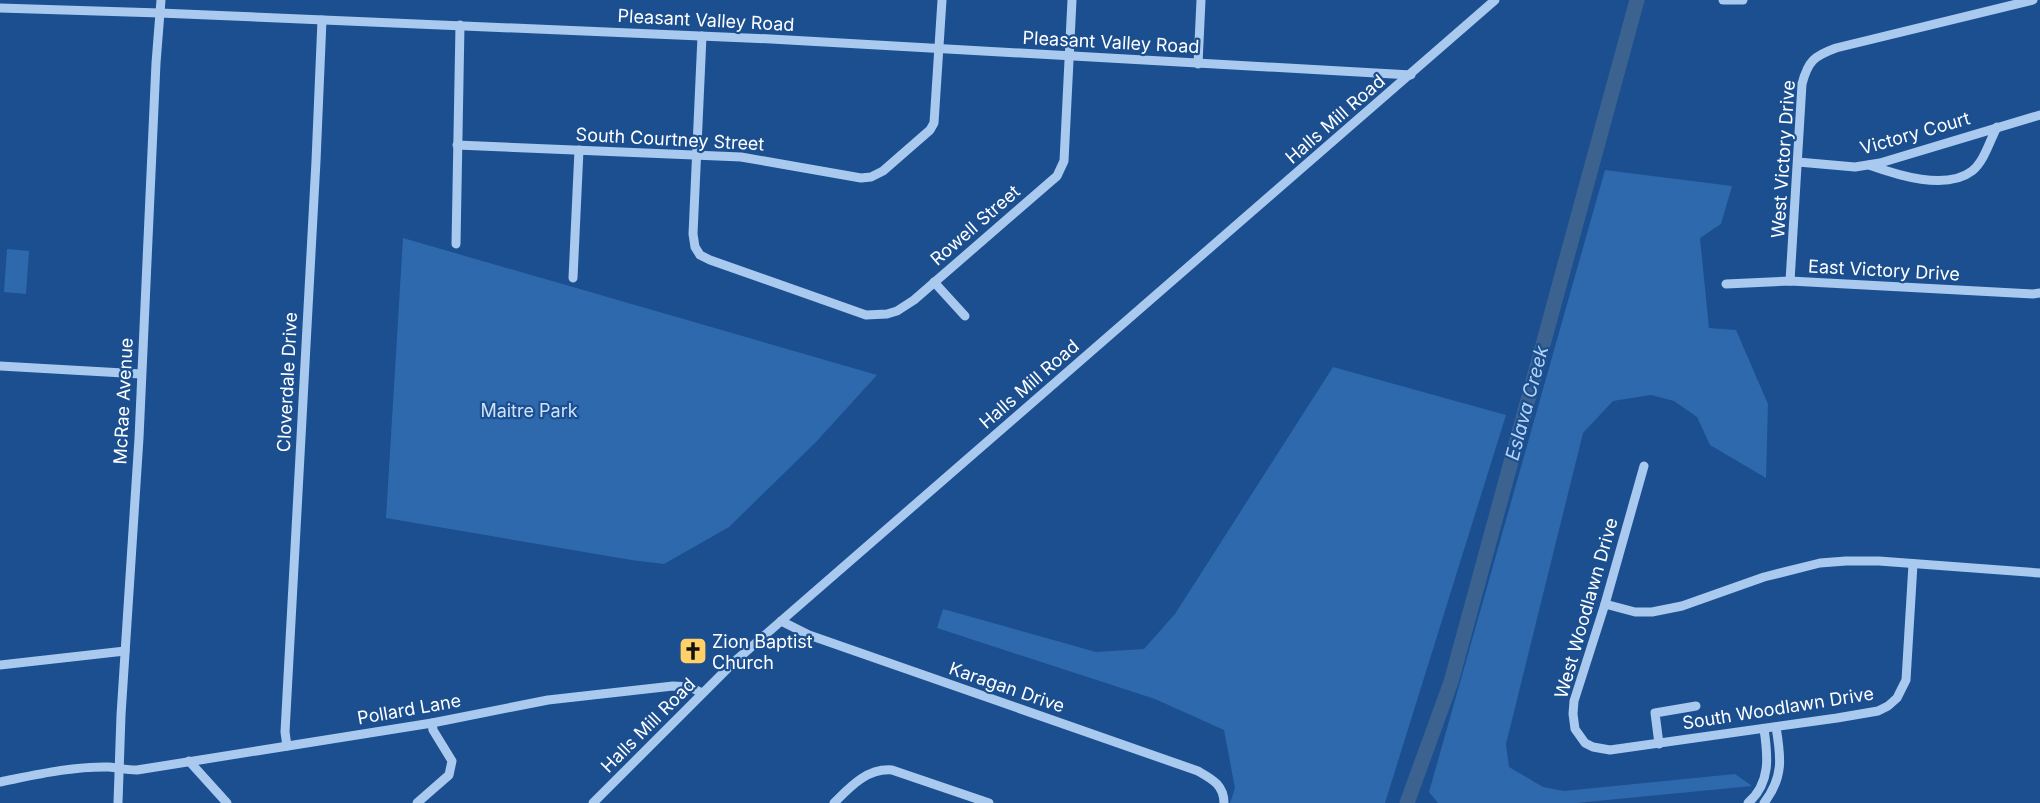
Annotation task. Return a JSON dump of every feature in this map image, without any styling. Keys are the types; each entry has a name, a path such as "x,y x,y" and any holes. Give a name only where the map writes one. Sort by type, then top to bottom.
{"street":[{"name":"McRae Avenue","path":"118,803 125,650 139,438 156,63 161,0"},
{"name":"South Courtney Street","path":"457,144 741,157 850,177 871,176 883,171 930,130 936,113 942,0"},
{"name":"Rowell Street","path":"702,36 693,234 695,247 700,255 747,274 866,315 887,314 897,311 914,300 1057,176 1064,161 1072,0"},
{"path":"1198,64 1200,0"},
{"name":"Halls Mill Road","path":"593,803 603,799 702,693 781,621 1495,0"},
{"path":"1724,0 1744,0"},
{"name":"West Victory Drive","path":"1790,281 1802,84 1805,73 1813,59 1821,53 1836,48 2033,0"},
{"name":"Pleasant Valley Road","path":"0,8 702,36 1411,75"},
{"name":"Cloverdale Drive","path":"287,746 284,732 316,161 322,20"},
{"path":"456,244 460,25"},
{"name":"Victory Court","path":"1798,162 1855,167 1880,163 2040,115"},
{"path":"1868,165 1893,174 1922,179 1958,178 1973,171 1997,127"},
{"path":"574,278 579,150"},
{"name":"East Victory Drive","path":"1726,284 1790,281 2040,293"},
{"path":"934,282 965,316"},
{"path":"0,366 141,374"},
{"name":"West Woodlawn Drive","path":"1644,466 1605,604 1574,701 1572,714 1575,729 1585,743 1593,748 1610,750 1659,744"},
{"path":"1605,604 1635,612 1652,612 1682,606 1764,577 1820,563 1846,561 2040,573"},
{"name":"South Woodlawn Drive","path":"1659,744 1862,714 1878,711 1888,706 1902,690 1906,680 1913,564"},
{"name":"Karagan Drive","path":"781,621 809,635 1198,771 1220,786 1224,795 1224,803"},
{"path":"0,665 125,650"},
{"name":"Pollard Lane","path":"0,782 61,772 110,767 137,770 432,723 548,700 642,688 690,687 702,693"},
{"path":"1659,744 1655,713 1696,706"},
{"path":"417,803 449,775 452,761 433,730 432,723"},
{"path":"1764,803 1775,783 1781,760 1776,727"},
{"path":"1748,803 1756,796 1767,771 1768,759 1764,729"},
{"path":"189,761 227,803"},
{"path":"834,803 855,783 883,769 892,770 989,803"}],"green space":[{"path":"1605,170 1732,186 1721,224 1700,238 1709,328 1736,330 1768,404 1766,478 1710,445 1697,417 1674,401 1651,395 1613,401 1583,433 1506,744 1509,767 1543,787 1564,791 1735,774 1752,786 1576,803 1438,803 1429,792"},
{"name":"Maitre Park","path":"403,238 877,375 816,442 729,527 664,564 386,518"},
{"path":"7,249 29,251 26,294 4,292"},
{"path":"1333,367 1506,415 1385,803 1230,803 1235,788 1224,730 1155,699 937,628 943,609 1096,652 1144,649 1175,614"}],"waterway":[{"name":"Eslava Creek","path":"1407,803 1451,682 1637,0"}],"place":[{"name":"Zion Baptist Church","path":"693,651"}]}
